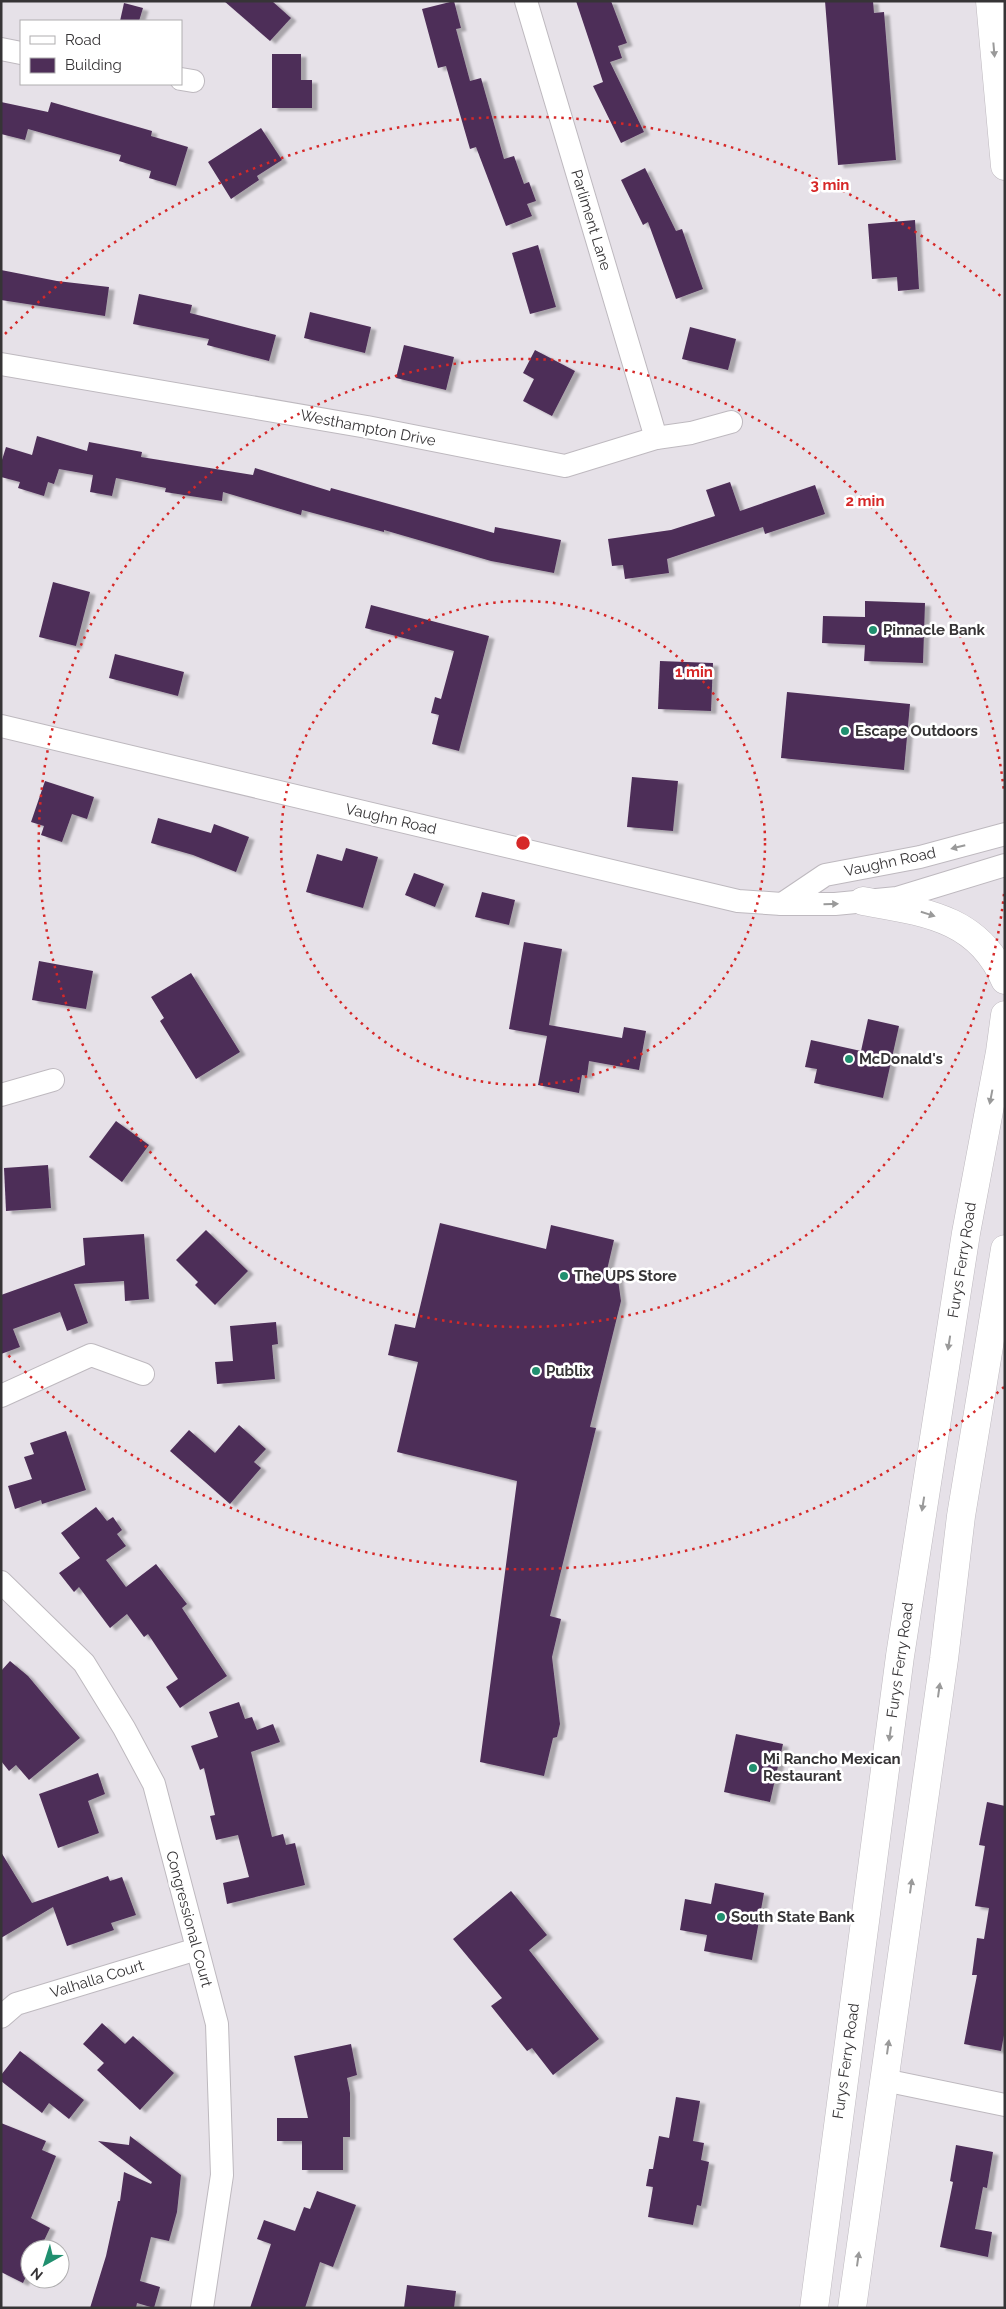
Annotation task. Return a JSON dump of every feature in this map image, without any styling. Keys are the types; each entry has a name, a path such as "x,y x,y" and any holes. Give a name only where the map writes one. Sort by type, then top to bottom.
{"main road":[{"path":"990,1 1005,166"},
{"path":"863,901 929,914 972,934 997,961 1005,980"},
{"name":"Furys Ferry Road","path":"814,2308 900,1656 966,1233 1000,1052 1005,1014"},
{"path":"852,2308 944,1659 961,1516 1005,1249"}],"street":[{"name":"Parliment Lane","path":"526,1 656,438"},
{"path":"1,49 20,52"},
{"name":"Westhampton Drive","path":"1,364 367,427 565,466 656,438 691,433 731,422"},
{"name":"Vaughn Road","path":"1,726 738,901 782,904 835,904 897,898 1005,865"},
{"name":"Vaughn Road","path":"782,904 825,875 920,857 1005,834"},
{"path":"1,1095 53,1080"},
{"path":"1,1396 91,1355 143,1374"},
{"name":"Congressional Court","path":"1,1582 84,1664 124,1728 154,1784 217,2024 222,2175 202,2308"},
{"name":"Valhalla Court","path":"1,2017 16,2004 197,1949"},
{"path":"884,2080 1005,2105"}],"building":[{"path":"224,1 272,1 291,18 270,41"},
{"path":"454,1 461,28 456,29 470,81 481,78 504,159 514,156 524,184 529,182 536,201 527,204 532,216 506,226 476,147 470,149 446,66 438,68 422,9"},
{"path":"576,1 611,1 627,43 618,46 622,58 610,62 644,132 621,143 593,86 603,82"},
{"path":"825,1 873,1 874,13 884,12 896,160 838,165"},
{"path":"124,3 143,8 139,20 120,20"},
{"path":"272,54 301,54 301,80 312,80 312,108 272,108"},
{"path":"1,102 48,112 51,102 152,131 151,136 188,147 176,186 149,178 151,171 119,161 121,155 28,129 25,140 1,134"},
{"path":"261,128 282,160 257,176 259,180 231,199 208,162"},
{"path":"645,168 676,231 682,229 703,289 676,299 648,222 643,225 621,180"},
{"path":"915,220 919,289 898,291 897,277 872,279 868,224"},
{"path":"538,245 556,307 530,314 512,253"},
{"path":"1,270 57,281 109,287 105,316 1,300"},
{"path":"139,294 192,305 190,313 276,335 269,361 207,345 209,339 133,324"},
{"path":"310,312 371,327 365,353 304,338"},
{"path":"690,327 736,339 728,370 682,359"},
{"path":"404,345 454,357 446,390 396,378"},
{"path":"535,350 575,371 552,416 523,401 534,379 523,373"},
{"path":"37,436 87,451 89,442 142,452 141,457 253,475 255,468 330,491 331,488 494,533 495,527 561,540 554,573 491,561 384,530 384,532 302,510 301,515 223,492 222,501 165,492 166,488 116,478 112,496 90,492 93,475 59,469 54,484 48,482 44,496 18,488 20,482 1,477 1,463 6,447 32,455"},
{"path":"730,482 740,511 815,485 825,514 765,534 763,527 667,559 669,573 625,579 623,565 612,566 608,539 671,530 715,516 706,490"},
{"path":"53,582 90,592 76,646 39,637"},
{"name":"Pinnacle Bank","path":"865,601 925,603 923,663 864,661 865,645 822,643 823,616 865,617"},
{"path":"371,605 489,636 459,751 432,744 439,715 431,713 435,697 441,699 454,651 365,628"},
{"path":"115,654 184,672 178,696 109,678"},
{"path":"660,661 713,663 711,711 658,709"},
{"name":"Escape Outdoors","path":"787,692 910,704 904,770 781,758"},
{"path":"632,777 678,781 673,831 627,827"},
{"path":"45,781 94,797 87,819 72,814 62,842 41,835 44,826 31,822"},
{"path":"158,818 211,833 214,824 249,837 236,872 193,855 151,843"},
{"path":"346,848 378,857 363,908 306,892 317,854 342,861"},
{"path":"414,873 444,884 435,907 405,895"},
{"path":"482,892 515,900 509,925 475,917"},
{"path":"524,942 562,949 549,1025 622,1038 624,1027 646,1031 639,1070 589,1061 587,1076 582,1075 579,1093 538,1085 547,1036 509,1029"},
{"path":"39,961 93,971 86,1009 32,1000"},
{"path":"191,973 240,1052 196,1079 160,1021 164,1018 151,997"},
{"name":"McDonald's","path":"868,1019 899,1026 883,1098 814,1083 817,1069 805,1067 811,1040 861,1051"},
{"path":"116,1121 149,1145 122,1182 89,1157"},
{"path":"48,1165 51,1208 6,1211 4,1168"},
{"path":"440,1223 546,1249 551,1225 614,1240 607,1270 617,1272 621,1301 590,1427 596,1428 550,1616 561,1619 552,1657 560,1724 557,1737 553,1738 544,1776 480,1762 517,1481 397,1452 418,1362 388,1355 395,1324 415,1328"},
{"path":"206,1230 248,1271 215,1305 195,1285 198,1282 176,1260"},
{"path":"144,1234 149,1299 125,1301 124,1281 74,1284 88,1323 67,1331 60,1312 13,1329 20,1347 1,1354 1,1295 85,1265 83,1238"},
{"path":"276,1322 278,1344 272,1345 275,1379 217,1384 215,1362 233,1361 230,1326"},
{"path":"239,1425 266,1449 254,1462 261,1468 230,1504 170,1451 189,1430 215,1453"},
{"path":"66,1431 86,1490 42,1504 41,1500 15,1509 8,1486 32,1479 24,1457 34,1454 30,1443"},
{"path":"96,1507 107,1521 113,1517 122,1530 117,1534 126,1546 106,1560 126,1587 156,1564 187,1604 182,1608 227,1676 180,1708 166,1687 178,1679 148,1634 144,1637 127,1614 110,1628 79,1587 74,1592 59,1573 80,1558 61,1533"},
{"path":"10,1661 28,1676 80,1738 29,1780 16,1765 9,1771 1,1761 1,1671"},
{"path":"239,1702 245,1719 252,1717 257,1730 273,1724 280,1742 251,1752 272,1837 283,1834 286,1845 295,1843 305,1885 227,1904 223,1883 249,1877 238,1835 216,1840 210,1816 215,1815 204,1768 200,1770 191,1746 218,1737 209,1712"},
{"name":"Mi Rancho Mexican Restaurant","path":"736,1734 783,1744 770,1802 724,1792"},
{"path":"98,1773 105,1794 88,1801 99,1833 58,1848 39,1794"},
{"path":"987,1802 1005,1806 1005,2030 1001,2051 964,2044 977,1975 972,1975 977,1938 984,1939 989,1908 975,1906 985,1846 979,1845"},
{"path":"1,1852 32,1903 108,1876 110,1881 122,1877 136,1915 111,1923 114,1930 67,1946 53,1907 1,1938"},
{"name":"South State Bank","path":"715,1883 764,1893 752,1960 704,1951 707,1935 680,1930 685,1899 711,1904"},
{"path":"511,1891 547,1935 529,1950 599,2039 553,2075 532,2048 527,2051 491,2006 502,1998 453,1939"},
{"path":"102,2023 125,2044 133,2036 174,2073 140,2110 97,2070 104,2063 83,2044"},
{"path":"351,2044 357,2075 347,2078 350,2093 350,2137 343,2137 343,2170 302,2170 302,2141 277,2141 277,2118 308,2118 294,2056"},
{"path":"20,2051 84,2100 69,2119 49,2103 42,2113 1,2081 1,2075"},
{"path":"676,2097 700,2101 693,2141 704,2143 701,2160 709,2162 701,2206 697,2205 693,2225 648,2217 653,2187 646,2186 649,2169 653,2169 659,2136 669,2138"},
{"path":"1,2123 46,2141 42,2150 56,2156 31,2218 50,2228 45,2239 20,2239 20,2282 1,2272"},
{"path":"130,2136 181,2175 177,2212 169,2241 151,2237 140,2281 160,2287 154,2308 137,2303 136,2308 90,2308 106,2256 118,2201 120,2201 124,2172 151,2184 152,2182 98,2141 129,2145"},
{"path":"956,2145 993,2152 987,2188 983,2187 975,2229 992,2232 988,2257 940,2247 953,2182 950,2181"},
{"path":"317,2191 356,2205 333,2267 320,2262 305,2308 250,2308 271,2244 257,2239 264,2220 295,2231 304,2207 310,2209"},
{"path":"407,2285 456,2291 454,2308 404,2308"}],"place":[{"name":"Pinnacle Bank","path":"873,630"},
{"name":"Escape Outdoors","path":"845,731"},
{"name":"McDonald's","path":"849,1059"},
{"name":"The UPS Store","path":"564,1276"},
{"name":"Publix","path":"536,1371"},
{"name":"Mi Rancho Mexican Restaurant","path":"753,1768"},
{"name":"South State Bank","path":"721,1917"}]}
